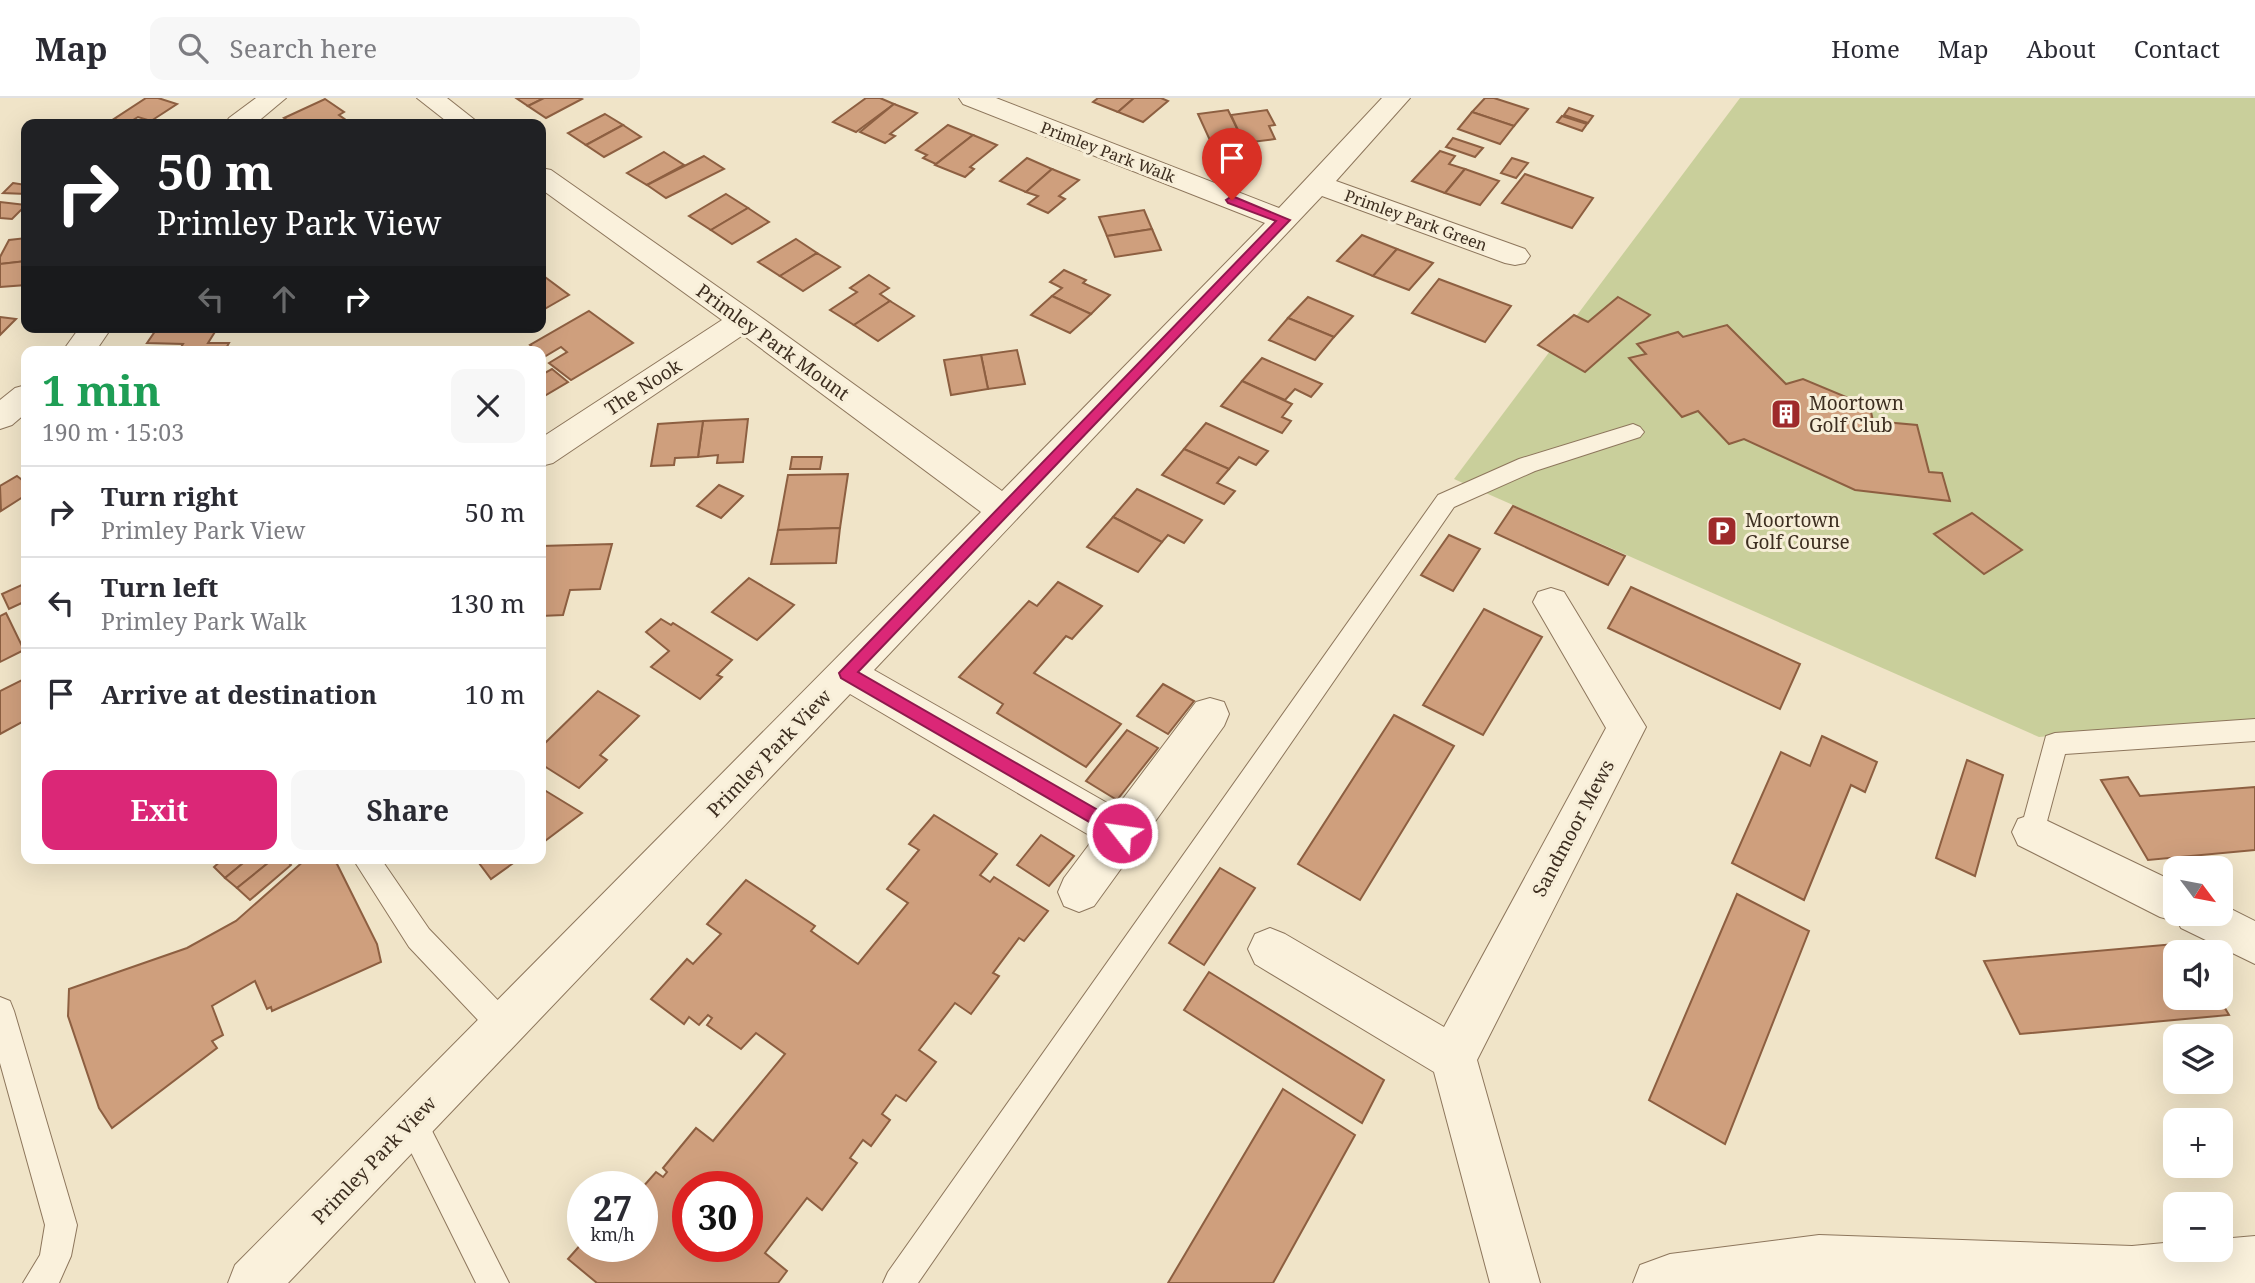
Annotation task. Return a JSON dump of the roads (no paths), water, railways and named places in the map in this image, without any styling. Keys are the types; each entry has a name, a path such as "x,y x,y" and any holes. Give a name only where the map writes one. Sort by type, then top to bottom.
{"street":[{"path":"245,119 273,98"},
{"path":"430,98 460,119"},
{"name":"Primley Park Walk","path":"972,98 1284,220"},
{"name":"Primley Park View","path":"253,1283 1004,511 1284,220 1396,98"},
{"name":"Primley Park Mount","path":"546,180 744,320 1004,511"},
{"name":"Primley Park Green","path":"1317,184 1515,256"},
{"name":"The Nook","path":"546,451 744,320"},
{"path":"0,417 21,401"},
{"name":"Sandmoor Mews","path":"1453,1058 1626,726 1551,602"},
{"path":"847,673 1122,833"},
{"path":"1079,892 1210,714"},
{"path":"2033,832 2163,897"},
{"path":"2220,926 2255,943"},
{"path":"1270,949 1453,1058 1515,1283"},
{"path":"1658,1283 1670,1279 1819,1259 2132,1271 2255,1261"}],"lane":[{"path":"899,1283 1446,500 1527,465 1633,432"},
{"path":"2033,832 2055,744 2255,730"},
{"path":"369,864 419,938 504,1027"},
{"path":"0,1010 61,1226 58,1250 48,1274 40,1283"},
{"path":"411,1122 493,1283"}],"place":[{"name":"Moortown Golf Club","path":"1786,414"},
{"name":"Moortown Golf Course","path":"1722,531"}]}
